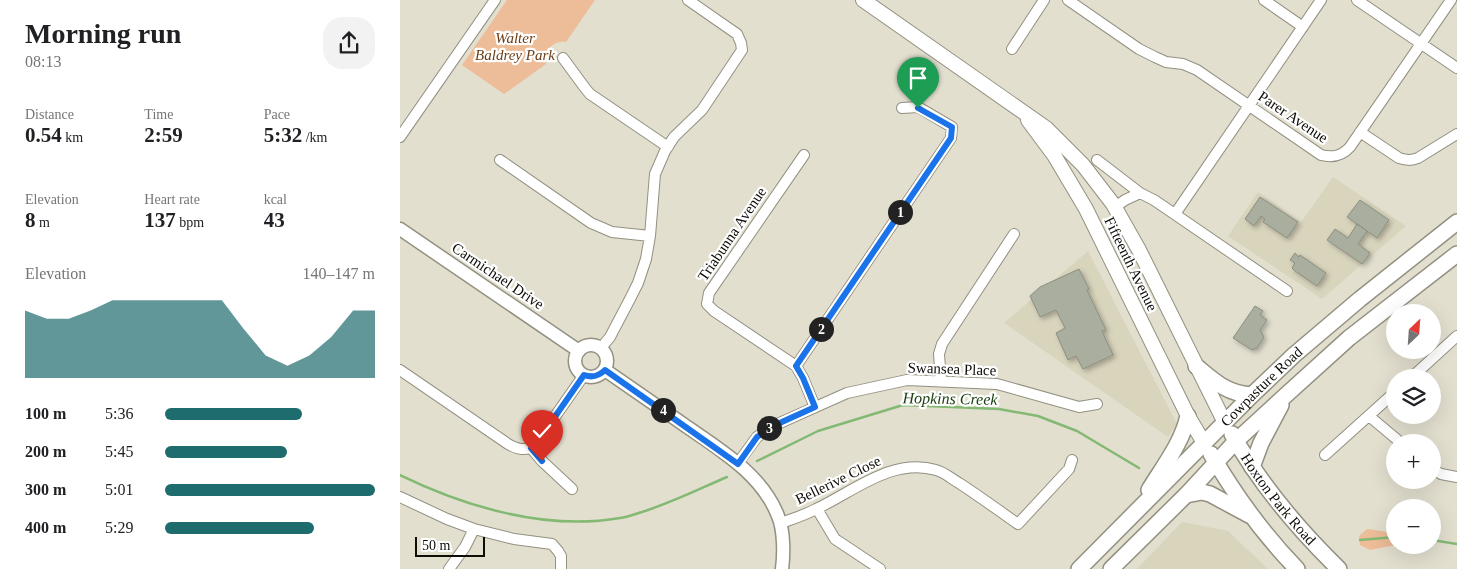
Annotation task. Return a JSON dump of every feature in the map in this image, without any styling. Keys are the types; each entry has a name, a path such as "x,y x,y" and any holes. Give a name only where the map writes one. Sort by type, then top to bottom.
{"main road":[{"name":"Fifteenth Avenue","path":"864,0 1017,106 1046,128 1083,164 1115,207 1139,250 1225,423"},
{"name":"Fifteenth Avenue","path":"1017,106 1054,155 1086,209 1188,416 1204,443"},
{"name":"Cowpasture Road","path":"1079,569 1294,355 1360,298 1457,222"},
{"name":"Cowpasture Road","path":"1111,569 1236,441 1286,395 1349,338 1457,254"},
{"path":"1196,366 1216,383 1231,391 1241,395 1252,395"},
{"path":"1252,467 1261,443 1286,395"},
{"path":"1133,514 1181,437 1186,427 1188,416"},
{"name":"Hoxton Park Road","path":"1225,423 1242,454 1282,506 1317,548 1339,569"},
{"name":"Hoxton Park Road","path":"1204,443 1215,462 1255,518 1278,549 1297,569"},
{"path":"1186,494 1202,492 1210,494 1255,518"}],"street":[{"path":"601,348 610,337 638,283 646,259 650,236 655,174 674,137 702,110 742,50 737,34 688,0"},
{"path":"1012,49 1044,0"},
{"name":"Parer Avenue","path":"1068,0 1139,49 1166,62 1183,64 1197,70 1321,155 1330,157 1338,156 1345,152 1451,0"},
{"path":"1264,0 1303,26"},
{"path":"1175,214 1321,0"},
{"path":"1357,0 1457,68"},
{"path":"400,136 490,2"},
{"path":"563,58 590,94 668,147"},
{"path":"796,366 951,138 952,127 918,108 902,108"},
{"path":"1360,132 1399,158 1406,160 1418,158 1457,134"},
{"name":"Triabunna Avenue","path":"804,155 710,293 707,304 714,312 796,366 815,407"},
{"path":"500,160 591,223 612,232 650,236"},
{"path":"1097,160 1140,193 1154,200 1287,290"},
{"path":"1115,207 1140,193"},
{"name":"Carmichael Drive","path":"400,229 579,351"},
{"path":"941,381 939,354 942,344 1014,234"},
{"path":"1421,369 1457,336"},
{"path":"588,345 601,348 607,357 605,370 592,377 584,375 577,369 575,364 579,351 588,345"},
{"path":"400,370 508,444 520,449 531,448 538,441 584,375"},
{"path":"605,370 738,464 763,490 778,515 780,523 783,548 782,569"},
{"name":"Swansea Place","path":"738,464 757,437 773,426 847,393 907,380 997,384 1079,407 1097,404"},
{"path":"1325,455 1386,400"},
{"path":"1369,416 1390,434"},
{"path":"531,448 572,489"},
{"name":"Bellerive Close","path":"780,523 817,509 882,474 904,468 922,467 937,470 1018,524 1069,468 1072,460"},
{"path":"1441,474 1457,477"},
{"path":"400,497 447,519 474,529 552,544 560,556 561,569"},
{"path":"817,509 836,539 880,569"},
{"path":"449,569 474,529"}],"shaded area":[{"path":"1333,177 1406,226 1322,299 1228,236 1258,192 1301,222"},
{"path":"1088,251 1177,424 1168,437 1004,323"},
{"path":"1182,522 1228,531 1268,569 1137,569"}],"green space":[{"name":"Walter Baldrey Park","path":"507,0 595,0 566,42 553,44 550,47 546,54 546,64 504,94 462,65"},
{"path":"1367,529 1386,532 1386,547 1370,550 1360,545 1359,536"}],"building":[{"path":"1260,197 1298,222 1287,238 1263,222 1265,219 1261,216 1254,226 1245,219"},
{"path":"1360,200 1389,220 1377,238 1347,217"},
{"path":"1357,224 1367,231 1358,244 1370,253 1362,264 1327,240 1335,229 1348,238"},
{"path":"1295,253 1326,273 1317,286 1292,268 1295,263 1290,260"},
{"path":"1079,269 1106,330 1102,331 1113,355 1083,369 1076,356 1068,360 1056,333 1065,328 1056,310 1040,317 1030,296 1040,287"},
{"path":"1255,306 1263,311 1260,315 1267,320 1260,330 1264,337 1257,348 1252,350 1233,338"}],"waterway":[{"name":"Hopkins Creek","path":"757,461 818,431 903,405 999,409 1038,416 1077,431 1139,468"},
{"name":"Hopkins Creek","path":"400,475 425,487 479,506 535,519 564,521 592,521 629,516 685,496 727,477"},
{"name":"Hopkins Creek","path":"1360,540 1386,538"},
{"name":"Hopkins Creek","path":"1441,541 1457,544"}],"route":[{"path":"542,461 531,448 538,441 584,375 592,377 605,370 738,464 757,437 773,426 815,407 796,366 951,138 952,127 918,108"}]}
